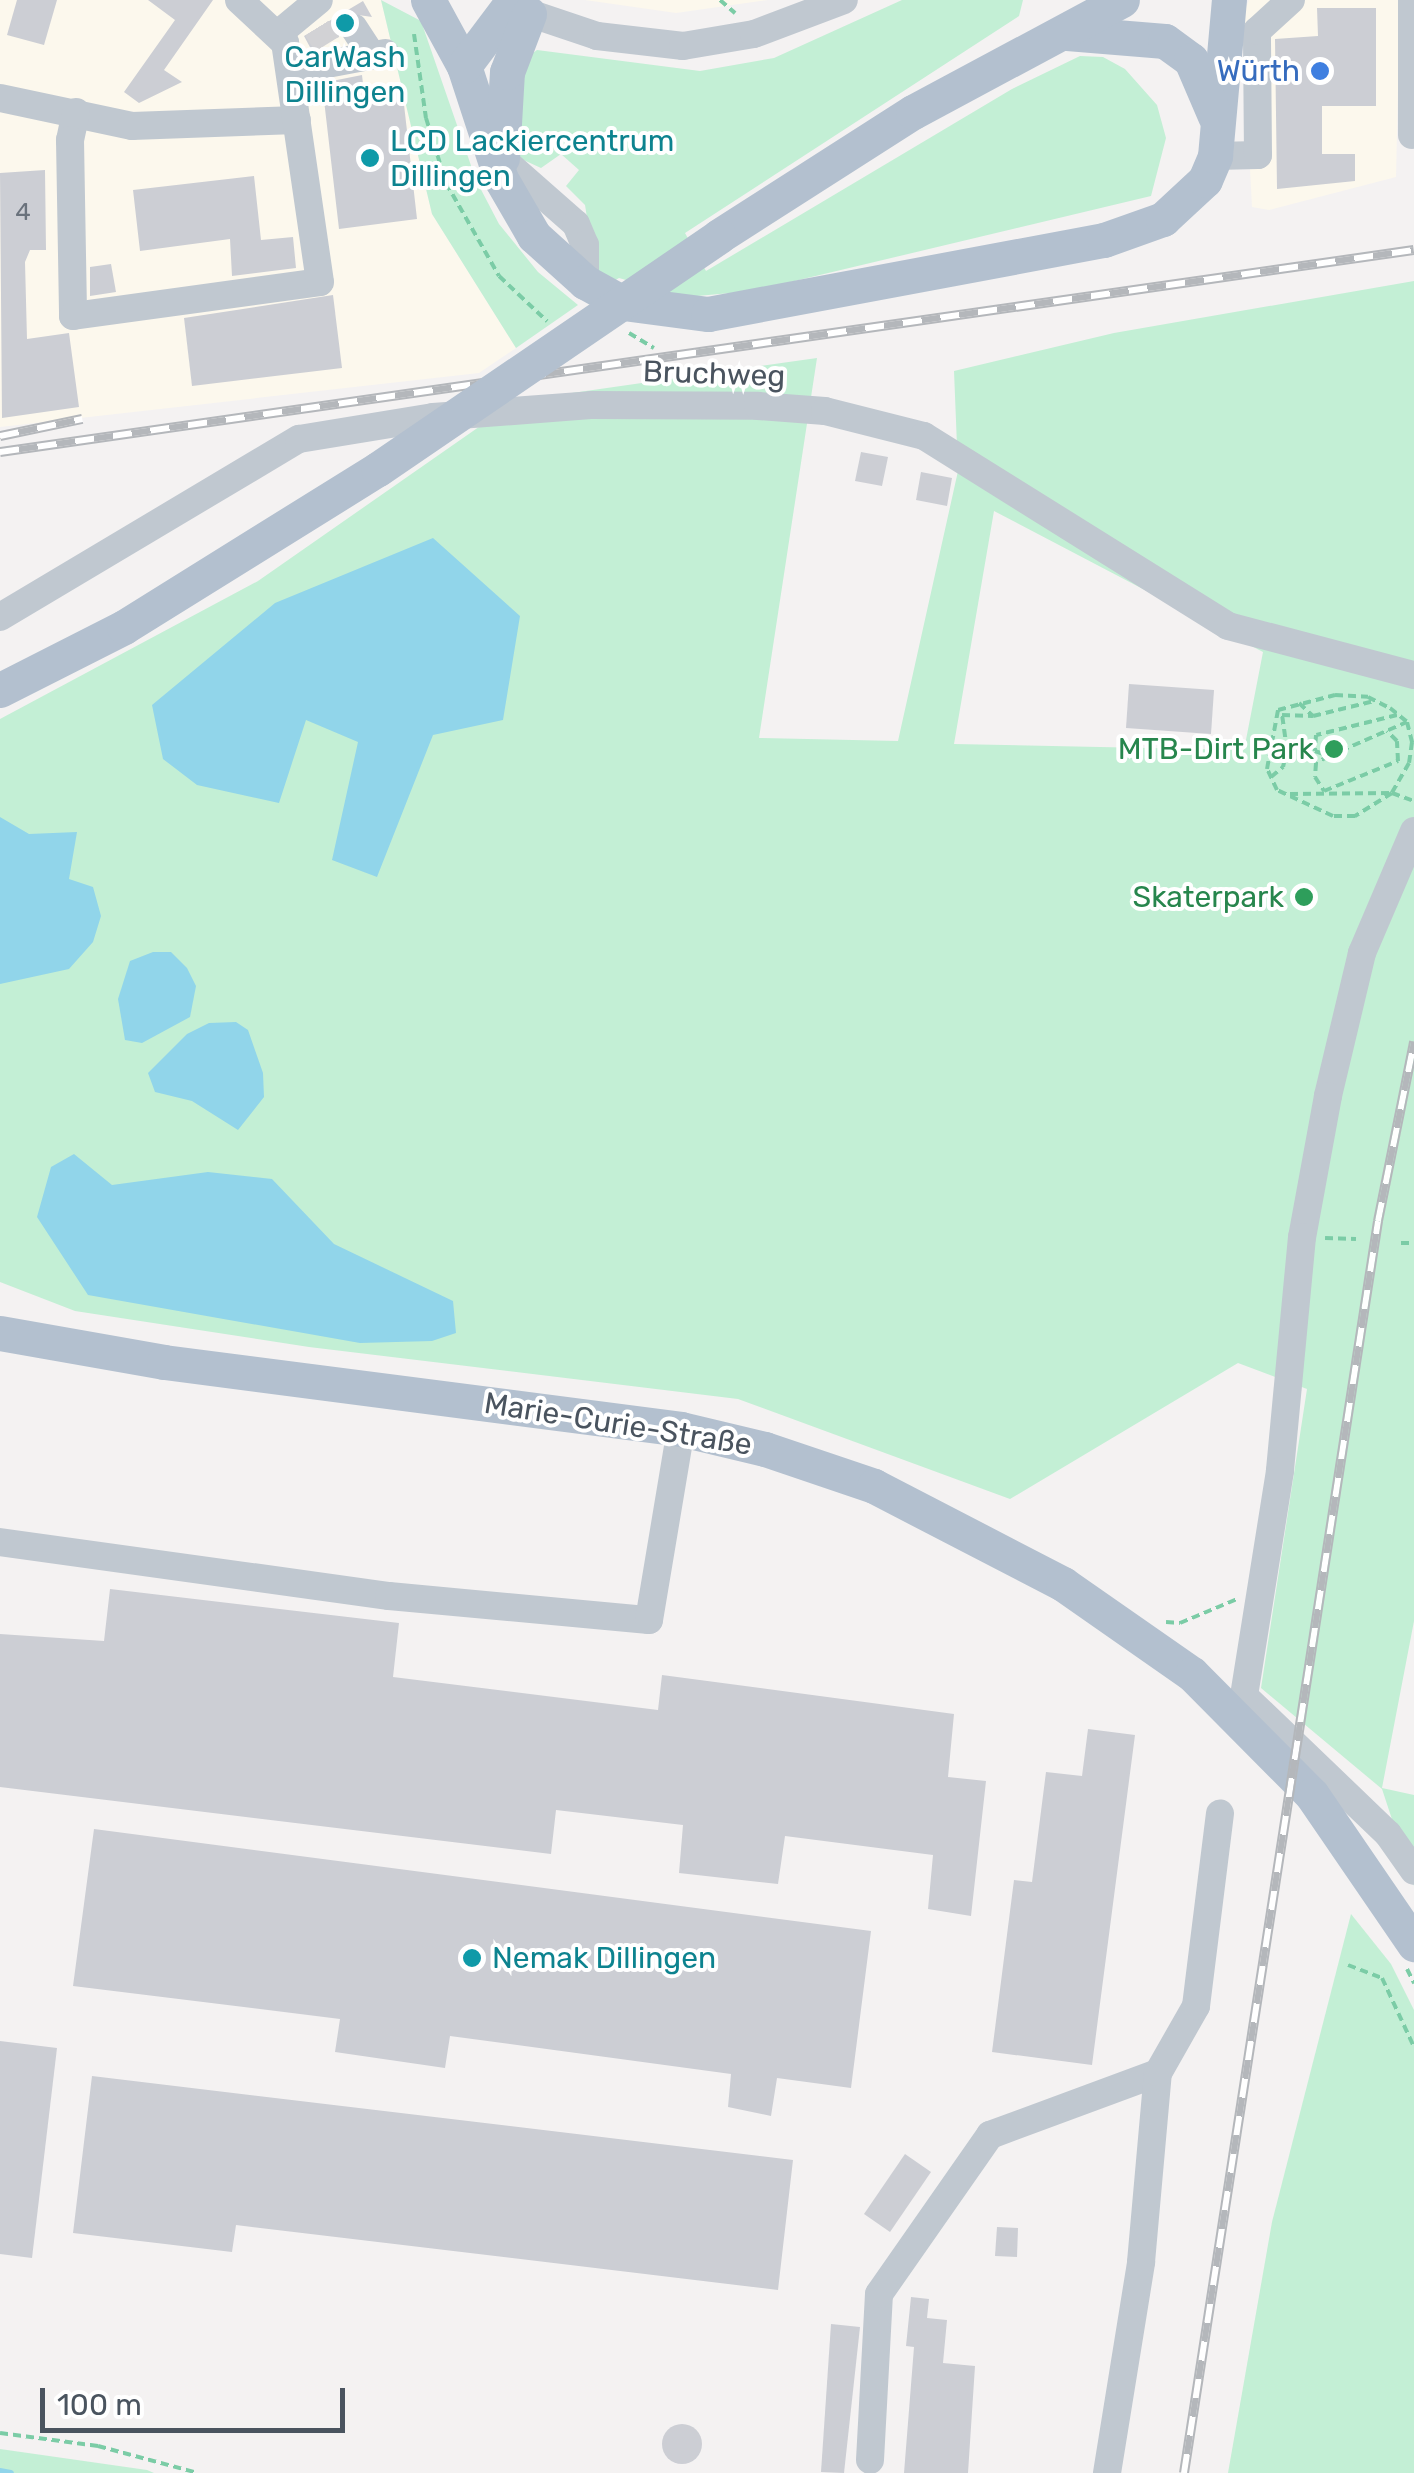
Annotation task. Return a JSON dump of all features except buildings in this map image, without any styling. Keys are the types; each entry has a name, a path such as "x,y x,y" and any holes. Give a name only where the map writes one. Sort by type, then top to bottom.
{"main road":[{"path":"428,0 464,66 502,169 534,236 585,282 623,303 708,314 1085,244 1163,218 1205,180 1218,145 1229,0"},
{"path":"1010,56 1039,30 1054,0"},
{"path":"0,690 124,626 378,468 719,236 1010,56 1122,0"},
{"path":"464,66 511,7"},
{"path":"502,169 511,7"},
{"path":"1046,38 1103,32 1164,41 1191,60 1218,145"},
{"name":"Marie-Curie-Straße","path":"0,1333 164,1362 681,1429 766,1448 874,1486 986,1540 1138,1633 1245,1721 1312,1795 1414,1944"}],"street":[{"path":"76,112 70,140 73,316 320,282 290,70 278,34 239,0"},
{"path":"511,7 597,36 682,46 754,34 844,0"},
{"path":"1218,145 1258,155 1257,30 1291,0"},
{"path":"1412,0 1412,135"},
{"path":"278,34 330,24 378,55"},
{"path":"290,70 330,24"},
{"path":"5,100 170,128 297,120"},
{"name":"Bruchweg","path":"0,617 300,439 433,417 591,405 758,406 825,411 924,436 1228,626 1414,676"},
{"path":"1414,831 1362,953 1302,1237 1280,1471 1244,1696 1388,1834 1414,1871"},
{"path":"0,1542 389,1596 649,1620 681,1429"},
{"path":"1107,2473 1141,2262 1158,2073 1196,2006 1220,1813"},
{"path":"870,2460 878,2294 990,2136 1158,2073"}],"path":[{"path":"1335,695 1376,701 1407,722 1411,753 1392,792 1355,816 1334,816 1286,794 1270,778 1269,734 1278,710 1335,695"},
{"path":"1270,778 1283,767 1287,750 1282,716 1314,716 1376,701"},
{"path":"1299,703 1314,716"},
{"path":"1329,756 1315,751 1316,734 1399,715"},
{"path":"1324,791 1314,777 1316,763 1407,722"},
{"path":"1386,730 1397,741 1398,761"},
{"path":"1324,791 1411,753"},
{"path":"1286,794 1392,792 1414,802"},
{"path":"1302,1237 1356,1238"},
{"path":"1401,1243 1414,1243"},
{"path":"1156,1621 1180,1623 1260,1589"},
{"path":"1348,1965 1382,1978 1414,2047"},
{"path":"0,2433 98,2446 198,2473"}],"shaded area":[{"path":"0,0 381,0 432,214 516,348 479,373 0,427"},
{"path":"585,0 768,0 676,13"},
{"path":"1249,0 1400,0 1396,177 1269,210 1252,207 1242,17"}],"green space":[{"path":"381,0 421,21 476,180 499,224 538,272 578,305 516,348 432,214"},
{"path":"902,0 1023,0 1019,16 685,233 706,271 1012,89 1080,56 1103,57 1125,69 1157,105 1166,138 1151,196 753,291 686,297 619,278 609,284 596,275 585,205 566,186 579,170 561,154 541,168 517,157 522,61 537,50 700,71 774,58"},
{"path":"1414,281 1414,1621 1382,1788 1414,1795 1414,1886 1382,1789 1261,1688 1307,1389 1238,1363 1010,1499 738,1399 309,1347 75,1311 0,1282 0,719 258,581 516,401 817,358 759,738 898,741 958,471 954,371 1114,333","holes":["994,511 1263,652 1244,750 954,744"]},
{"path":"1351,1914 1391,1964 1414,2010 1414,2473 1228,2473 1272,2222"},
{"path":"0,2449 147,2470 154,2473 0,2473"}],"water":[{"path":"433,538 520,616 503,720 433,735 377,877 332,860 358,742 306,720 279,803 197,785 163,759 152,705 275,603"},
{"path":"0,817 29,834 77,832 69,879 93,887 101,916 93,942 69,969 0,984"},
{"path":"153,952 171,952 187,968 196,986 190,1017 142,1043 125,1040 118,999 130,961"},
{"path":"236,1022 248,1030 263,1073 264,1097 238,1130 192,1101 155,1092 148,1073 187,1034 209,1023"},
{"path":"74,1154 112,1185 208,1172 272,1179 334,1244 453,1301 456,1333 432,1341 360,1343 88,1295 37,1217 51,1167"}],"waterway":[{"path":"0,2471 11,2473"}],"tunnel":[{"path":"317,28 327,44"}],"railway":[{"path":"0,452 1414,250"},
{"path":"0,436 82,419"},
{"path":"1184,2473 1378,1221 1414,1042"}],"place":[{"name":"CarWash Dillingen","path":"345,23"},
{"name":"Würth","path":"1320,71"},
{"name":"LCD Lackiercentrum Dillingen","path":"370,158"},
{"name":"MTB-Dirt Park","path":"1334,749"},
{"name":"Skaterpark","path":"1304,897"},
{"name":"Nemak Dillingen","path":"472,1958"}]}
